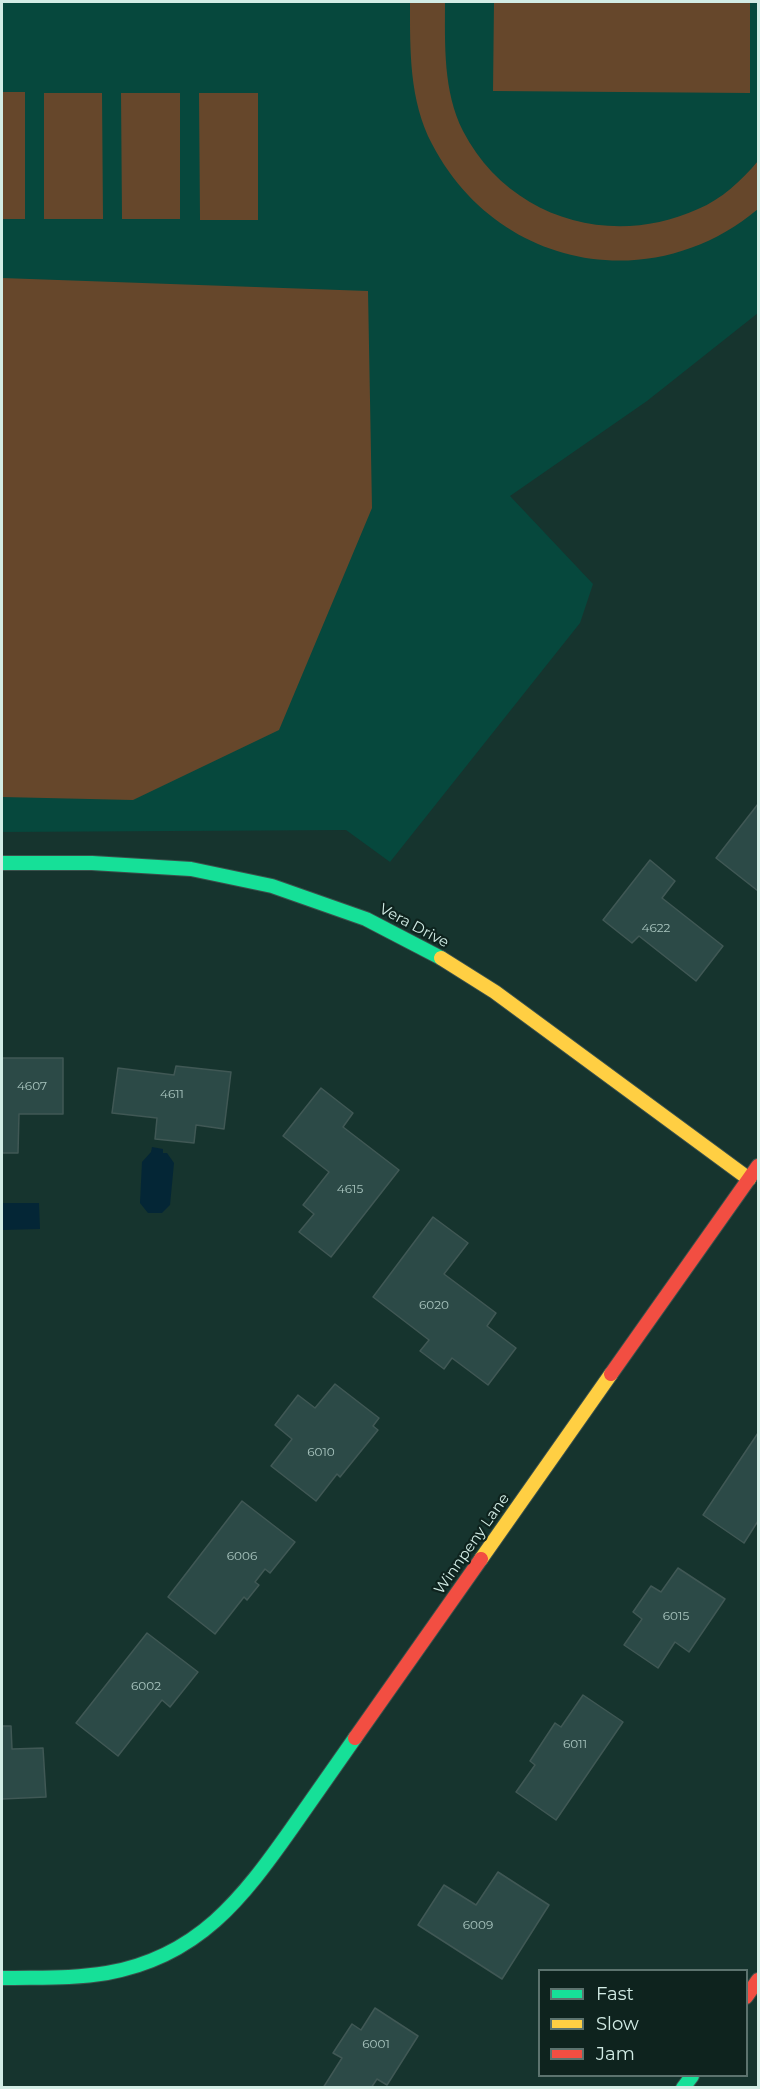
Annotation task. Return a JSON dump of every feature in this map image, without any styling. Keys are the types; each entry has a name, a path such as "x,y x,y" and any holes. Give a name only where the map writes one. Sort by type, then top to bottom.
{"street":[{"name":"Vera Drive","path":"2,863 92,863 191,869 272,886 366,919 454,965 487,987 749,1179"},
{"name":"Winnpeny Lane","path":"2,1978 80,1977 145,1965 203,1933 229,1912 261,1872 759,1166"},
{"path":"748,1996 759,1980"}],"shaded area":[{"path":"2,2 758,2 758,313 647,401 510,496 593,584 580,623 390,862 346,830 2,832"},
{"path":"410,2 445,2 446,68 456,116 482,161 506,186 534,204 565,218 597,225 631,226 665,221 698,209 723,195 758,161 758,209 716,237 671,254 625,261 580,257 536,243 495,219 460,186 432,144 424,127 412,74"},
{"path":"494,2 750,2 750,93 493,91"},
{"path":"2,92 25,92 25,219 2,219"},
{"path":"44,93 102,93 103,219 44,219"},
{"path":"121,93 180,93 180,219 122,219"},
{"path":"199,93 258,93 258,220 200,220"},
{"path":"2,278 368,291 372,508 279,730 133,800 2,797"}],"water":[{"path":"152,1147 163,1149 163,1153 167,1153 174,1163 170,1205 162,1213 148,1213 140,1203 142,1162 151,1152"},
{"path":"2,1203 39,1203 40,1229 2,1230"}],"building":[{"path":"758,804 758,891 716,858"},
{"path":"650,860 675,881 662,898 723,946 696,981 639,936 632,943 603,920"},
{"path":"2,1058 63,1058 63,1114 19,1114 18,1153 2,1153"},
{"path":"176,1066 231,1072 224,1129 196,1125 194,1143 155,1139 157,1118 112,1113 118,1068 174,1075"},
{"path":"321,1088 353,1113 343,1127 399,1170 331,1257 299,1232 314,1214 303,1205 329,1172 283,1136"},
{"path":"433,1217 468,1243 444,1274 496,1313 487,1326 516,1348 488,1385 452,1358 444,1369 420,1351 429,1340 373,1297"},
{"path":"335,1384 379,1418 373,1426 378,1430 340,1477 337,1474 316,1501 271,1466 292,1439 275,1425 298,1395 315,1408"},
{"path":"758,1433 758,1521 744,1543 703,1515"},
{"path":"242,1501 295,1542 270,1573 265,1569 255,1582 259,1585 247,1600 244,1597 215,1634 168,1597"},
{"path":"678,1568 725,1599 689,1652 675,1642 658,1668 624,1645 642,1619 633,1612 651,1586 661,1592"},
{"path":"147,1633 198,1672 170,1707 162,1700 118,1756 76,1723"},
{"path":"583,1695 623,1722 556,1820 516,1792 535,1765 530,1761 555,1723 561,1727"},
{"path":"2,1726 11,1726 12,1749 43,1748 46,1797 2,1799"},
{"path":"498,1872 549,1905 502,1979 418,1925 444,1885 476,1905"},
{"path":"375,2008 418,2036 387,2085 377,2079 371,2088 323,2088 342,2058 333,2053 352,2024 361,2030"}],"traffic: fast":[{"path":"2,863 92,863 191,869 272,886 366,919 441,958"},
{"path":"2,1978 68,1977 107,1973 139,1965 167,1954 192,1939 215,1921 255,1878 355,1738"},
{"path":"683,2088 691,2077"}],"traffic: slow":[{"path":"441,958 495,992 749,1179"},
{"path":"481,1559 611,1374"}],"traffic: jam":[{"path":"611,1374 758,1166"},
{"path":"355,1738 481,1559"},
{"path":"748,1994 758,1980"}]}
